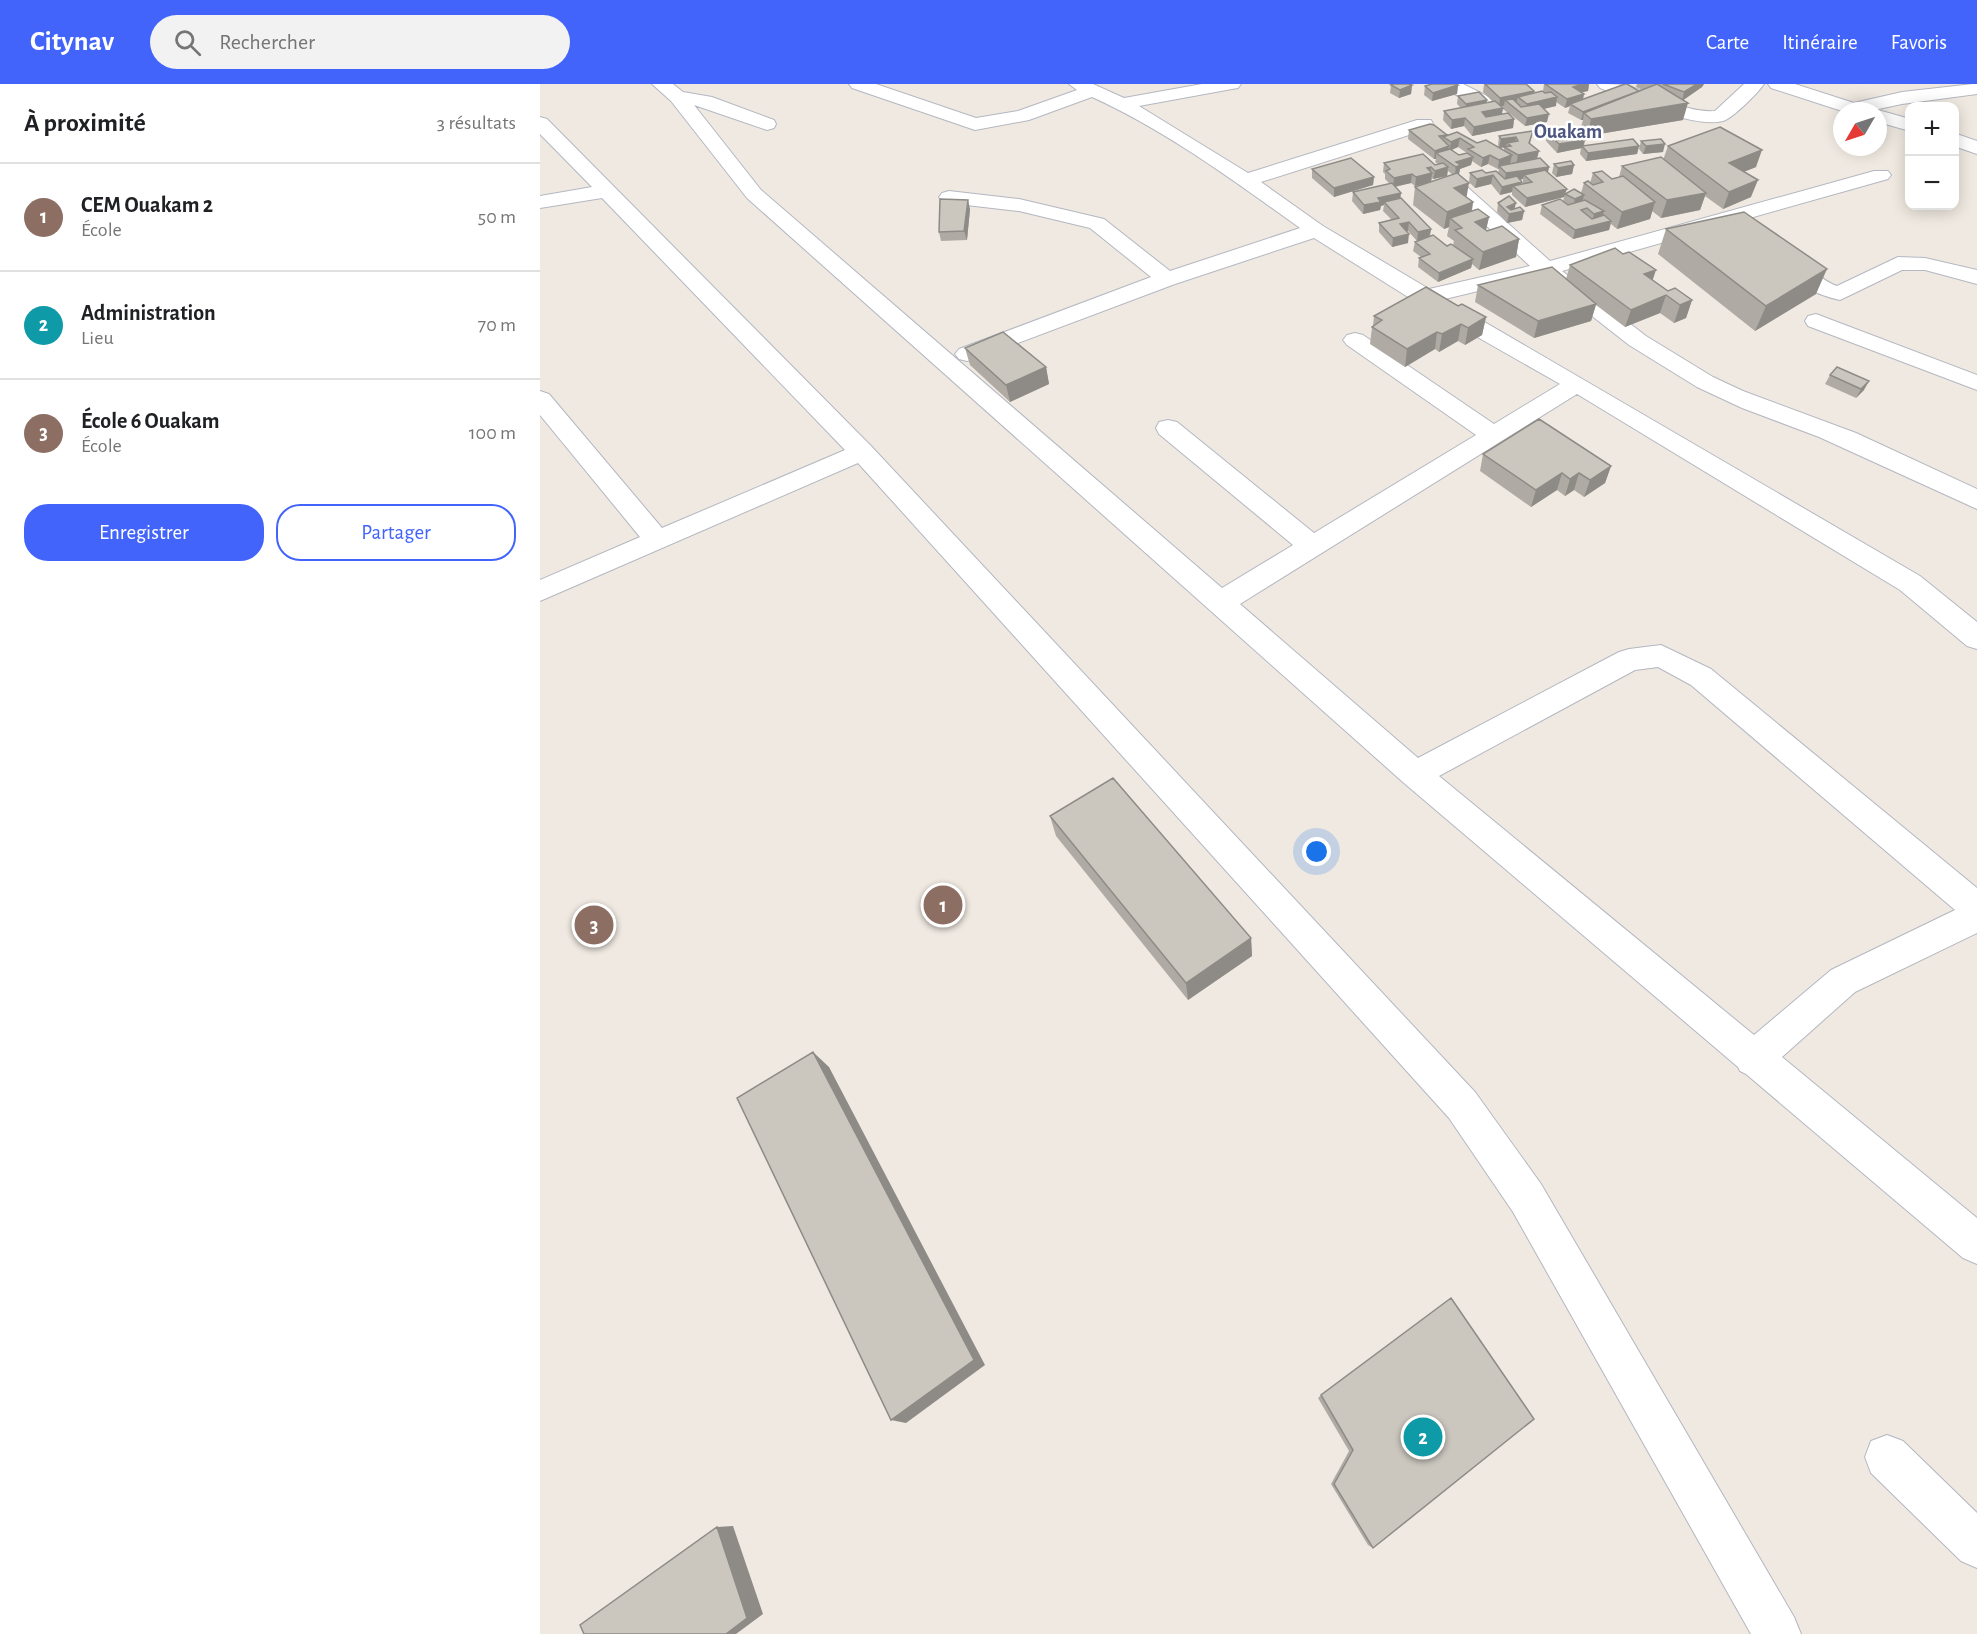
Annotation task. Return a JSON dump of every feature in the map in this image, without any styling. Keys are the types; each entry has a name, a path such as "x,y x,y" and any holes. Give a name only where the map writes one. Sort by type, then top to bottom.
{"street":[{"path":"858,84 975,124 1022,116 1086,88 1122,104 1245,180 1316,230 1424,297 1577,384 1910,583 1977,638"},
{"path":"1122,104 1232,84"},
{"path":"1449,84 1494,107"},
{"path":"1606,84 1695,115 1713,118 1719,116 1755,84"},
{"path":"1777,84 1833,102"},
{"path":"1873,102 1896,91 1977,89"},
{"path":"669,90 767,124"},
{"path":"669,90 754,194 1415,774 1977,1244"},
{"path":"1887,119 1905,124"},
{"path":"540,123 862,452 1462,1106 1527,1198 1777,1634"},
{"path":"1245,180 1424,124"},
{"path":"1959,141 1977,148"},
{"path":"1424,297 1544,269 1881,175"},
{"path":"1458,189 1544,269 1596,312 1644,345 1707,383 1742,400 1828,431 1977,500"},
{"path":"540,202 606,191"},
{"path":"949,197 1019,205 1097,223 1167,279"},
{"path":"1735,215 1752,230"},
{"path":"946,362 1167,279 1316,230"},
{"path":"1770,245 1822,290 1831,292 1840,293 1898,263 1924,264 1977,277"},
{"path":"1816,321 1977,383"},
{"path":"1355,340 1493,435"},
{"path":"1220,603 1577,384"},
{"path":"540,399 549,424 657,540"},
{"path":"1168,428 1312,546"},
{"path":"540,591 862,452"},
{"path":"1415,774 1629,660 1661,656 1701,677 1977,908"},
{"path":"1753,1059 1843,981 1977,916"},
{"path":"1887,1457 1977,1545"}],"building":[{"path":"1485,84 1526,84 1534,91 1500,98"},
{"path":"1545,84 1583,84 1573,87 1584,94 1567,99"},
{"path":"1625,84 1639,91 1583,112 1570,104"},
{"path":"1657,84 1688,103 1591,119 1584,113"},
{"path":"1663,84 1697,84 1684,92"},
{"path":"1391,85 1412,85 1400,90"},
{"path":"1458,85 1433,93 1425,86"},
{"path":"1542,91 1551,92 1557,97 1527,104 1518,97"},
{"path":"1479,92 1487,100 1466,104 1458,96"},
{"path":"1513,99 1521,107 1539,104 1549,114 1527,118 1505,100"},
{"path":"1495,101 1503,108 1482,112 1486,117 1508,113 1514,119 1474,127 1465,118 1452,120 1444,111"},
{"path":"1430,124 1447,135 1439,136 1449,146 1435,151 1409,130"},
{"path":"1720,127 1762,150 1729,163 1758,180 1729,192 1668,146"},
{"path":"1573,128 1585,140 1559,144 1547,132"},
{"path":"1533,131 1529,143 1539,151 1518,155 1504,147 1511,146 1507,143 1518,141 1516,137 1501,139 1499,136"},
{"path":"1457,132 1477,143 1486,140 1512,155 1499,160 1490,155 1483,158 1468,149 1474,147 1460,138 1451,142 1443,137"},
{"path":"1633,139 1639,146 1588,153 1582,146"},
{"path":"1661,139 1665,144 1646,146 1641,141"},
{"path":"1450,149 1459,155 1467,153 1473,157 1456,162 1461,165 1456,167 1436,153"},
{"path":"1423,154 1435,165 1443,163 1448,167 1435,171 1431,167 1427,168 1432,173 1416,177 1412,174 1394,178 1386,171 1390,169 1384,163"},
{"path":"1661,157 1706,193 1667,200 1622,166"},
{"path":"1351,158 1374,177 1334,188 1312,169"},
{"path":"1540,158 1549,167 1506,173 1499,166"},
{"path":"1571,161 1574,165 1558,168 1554,164"},
{"path":"1482,170 1486,173 1496,171 1505,179 1517,176 1522,182 1502,187 1493,175 1477,179 1470,173"},
{"path":"1545,170 1567,189 1527,198 1513,186 1532,182 1524,175"},
{"path":"1602,171 1612,179 1623,176 1655,202 1622,212 1584,183 1588,181 1593,185 1603,182 1593,173"},
{"path":"1457,173 1469,183 1454,188 1473,202 1447,212 1415,187"},
{"path":"1392,183 1401,193 1378,198 1381,202 1364,205 1353,192"},
{"path":"1574,189 1584,195 1575,199 1565,194"},
{"path":"1509,196 1516,203 1507,207 1511,210 1520,207 1524,211 1509,214 1498,203"},
{"path":"1401,198 1431,229 1418,232 1409,222 1400,224 1409,234 1393,238 1379,223 1399,218 1384,202"},
{"path":"940,199 968,200 964,231 939,232"},
{"path":"1560,199 1568,205 1585,200 1604,211 1594,214 1587,208 1581,210 1592,219 1604,215 1611,221 1575,230 1542,205"},
{"path":"1478,209 1489,217 1475,222 1487,231 1502,226 1519,239 1483,252 1455,230 1462,228 1450,218"},
{"path":"1744,212 1827,269 1766,306 1666,229"},
{"path":"1433,235 1447,246 1451,244 1473,259 1439,273 1419,258 1430,254 1415,242"},
{"path":"1615,248 1623,254 1629,252 1656,270 1644,274 1668,291 1675,288 1692,300 1680,305 1666,295 1631,310 1570,265"},
{"path":"1552,267 1596,304 1538,321 1478,285"},
{"path":"1426,287 1458,306 1462,304 1486,317 1468,328 1461,324 1442,334 1437,332 1407,349 1372,327 1382,320 1374,316"},
{"path":"1003,332 1046,367 1006,385 965,348"},
{"path":"1837,367 1869,381 1861,389 1830,375"},
{"path":"1539,419 1611,466 1590,480 1579,473 1570,479 1562,473 1536,490 1483,454"},
{"path":"1113,778 1251,938 1186,983 1050,816"},
{"path":"813,1052 974,1360 891,1420 737,1098"},
{"path":"1451,1298 1534,1419 1373,1548 1334,1484 1353,1450 1321,1395"},
{"path":"717,1527 747,1618 726,1634 584,1634 580,1625"}],"place":[{"name":"CEM Ouakam 2","path":"943,905"},
{"name":"École 6 Ouakam","path":"594,925"},
{"name":"Administration","path":"1423,1437"}],"district":[{"name":"Ouakam","path":"1568,132"}]}
